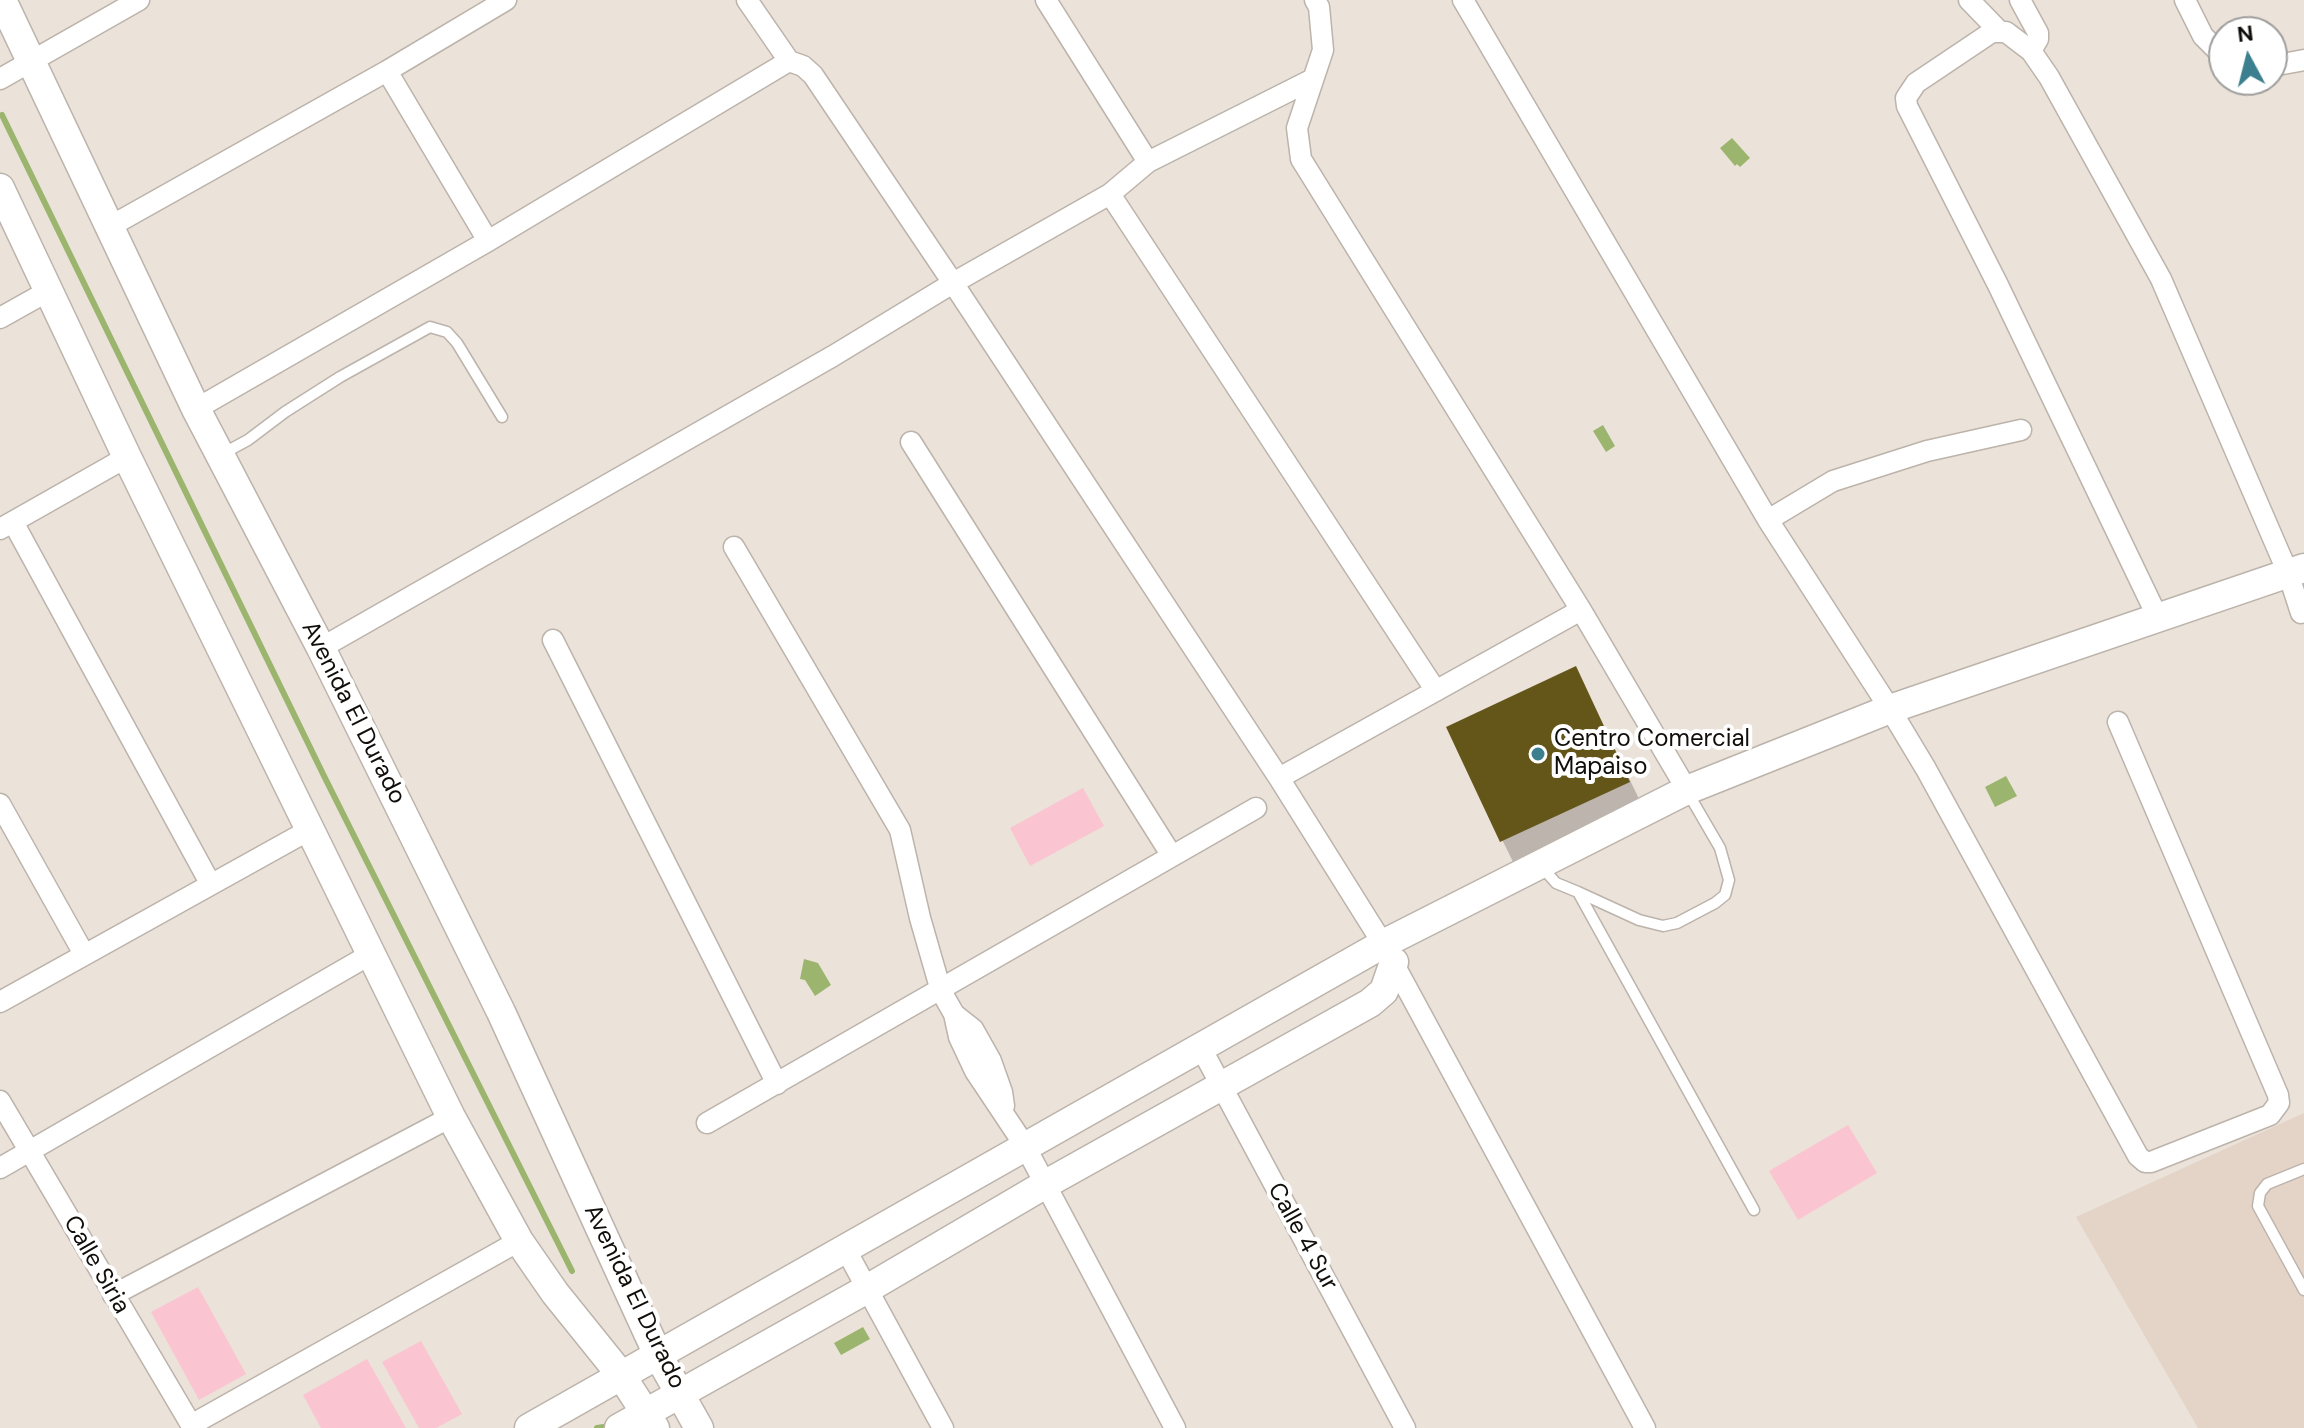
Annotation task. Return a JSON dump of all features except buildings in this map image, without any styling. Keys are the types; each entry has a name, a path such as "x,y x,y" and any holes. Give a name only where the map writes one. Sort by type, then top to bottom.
{"main road":[{"name":"Avenida El Durado","path":"2,0 196,409 321,648 501,1012 658,1355 699,1428"},
{"name":"Avenida El Durado","path":"0,188 127,457 451,1117 519,1241 555,1293 621,1375 650,1420"},
{"path":"529,1428 1200,1046 1389,953 1541,865 1687,790 1890,709 2296,571"},
{"path":"619,1428 650,1420 680,1395 1044,1185 1370,1003 1384,991 1389,953"}],"street":[{"path":"0,79 139,0"},
{"path":"109,227 387,71 506,0"},
{"path":"747,0 789,61 803,66 813,75 1279,778 1389,953 1645,1428"},
{"path":"1046,0 1148,162"},
{"path":"1315,0 1319,7 1323,50 1297,128 1301,159 1581,610 1687,790"},
{"path":"1463,0 1768,520 1890,709 2138,1156 2145,1162 2151,1162 2270,1115 2279,1103 2118,722"},
{"path":"1969,0 1999,31"},
{"path":"2020,0 2038,33 2031,51"},
{"path":"2185,0 2208,41"},
{"path":"2158,618 1998,285 1907,106 1906,98 1916,83 1985,35 1999,31 2006,32 2031,51 2049,77 2161,279 2296,571 2303,614"},
{"path":"196,409 488,241 789,61"},
{"path":"387,71 488,241"},
{"path":"321,648 1110,194 1148,162 1313,79"},
{"path":"1110,194 1436,691"},
{"path":"0,318 50,290"},
{"path":"1768,520 1833,481 1927,451 2021,430"},
{"path":"911,442 1172,856"},
{"path":"127,457 7,525 210,883"},
{"path":"734,547 900,830 941,991 954,1014 973,1029 991,1061 1002,1092 1005,1114 1175,1428"},
{"path":"1279,778 1581,610"},
{"path":"553,640 777,1084"},
{"path":"0,804 84,954"},
{"path":"707,1123 1256,808"},
{"path":"0,1002 311,829"},
{"path":"0,1168 371,954"},
{"name":"Calle 4 Sur","path":"1200,1046 1405,1428"},
{"name":"Calle Siria","path":"0,1101 192,1426"},
{"path":"113,1295 451,1117"},
{"path":"192,1426 519,1241"},
{"path":"846,1250 943,1428"}],"lane":[{"path":"220,455 248,440 340,377 430,327 447,332 457,343 502,417"},
{"path":"1541,865 1556,883 1639,920 1663,926 1677,923 1725,895 1729,880 1720,848 1687,790"},
{"path":"1578,892 1754,1210"},
{"path":"2304,1169 2267,1184 2260,1193 2258,1206 2304,1290"}],"shaded area":[{"path":"1732,138 1750,158 1740,167 1735,166 1720,148"},
{"path":"1603,425 1615,446 1606,452 1593,431"},
{"path":"2006,776 2017,796 1995,807 1985,787"},
{"path":"1083,788 1104,826 1030,866 1010,828"},
{"path":"804,959 818,963 831,985 815,996 805,980 800,979"},
{"path":"2304,1113 2304,1428 2198,1428 2076,1217"},
{"path":"1848,1125 1877,1173 1798,1220 1769,1171"},
{"path":"198,1287 246,1374 199,1400 151,1312"},
{"path":"863,1327 870,1339 841,1355 834,1343"},
{"path":"421,1341 462,1414 436,1428 419,1428 382,1362"},
{"path":"367,1359 406,1428 321,1428 303,1395"}],"waterway":[{"path":"2,115 324,776 572,1271"},
{"path":"597,1428 610,1426"}],"place":[{"name":"Centro Comercial Mapaiso","path":"1538,754"}]}
